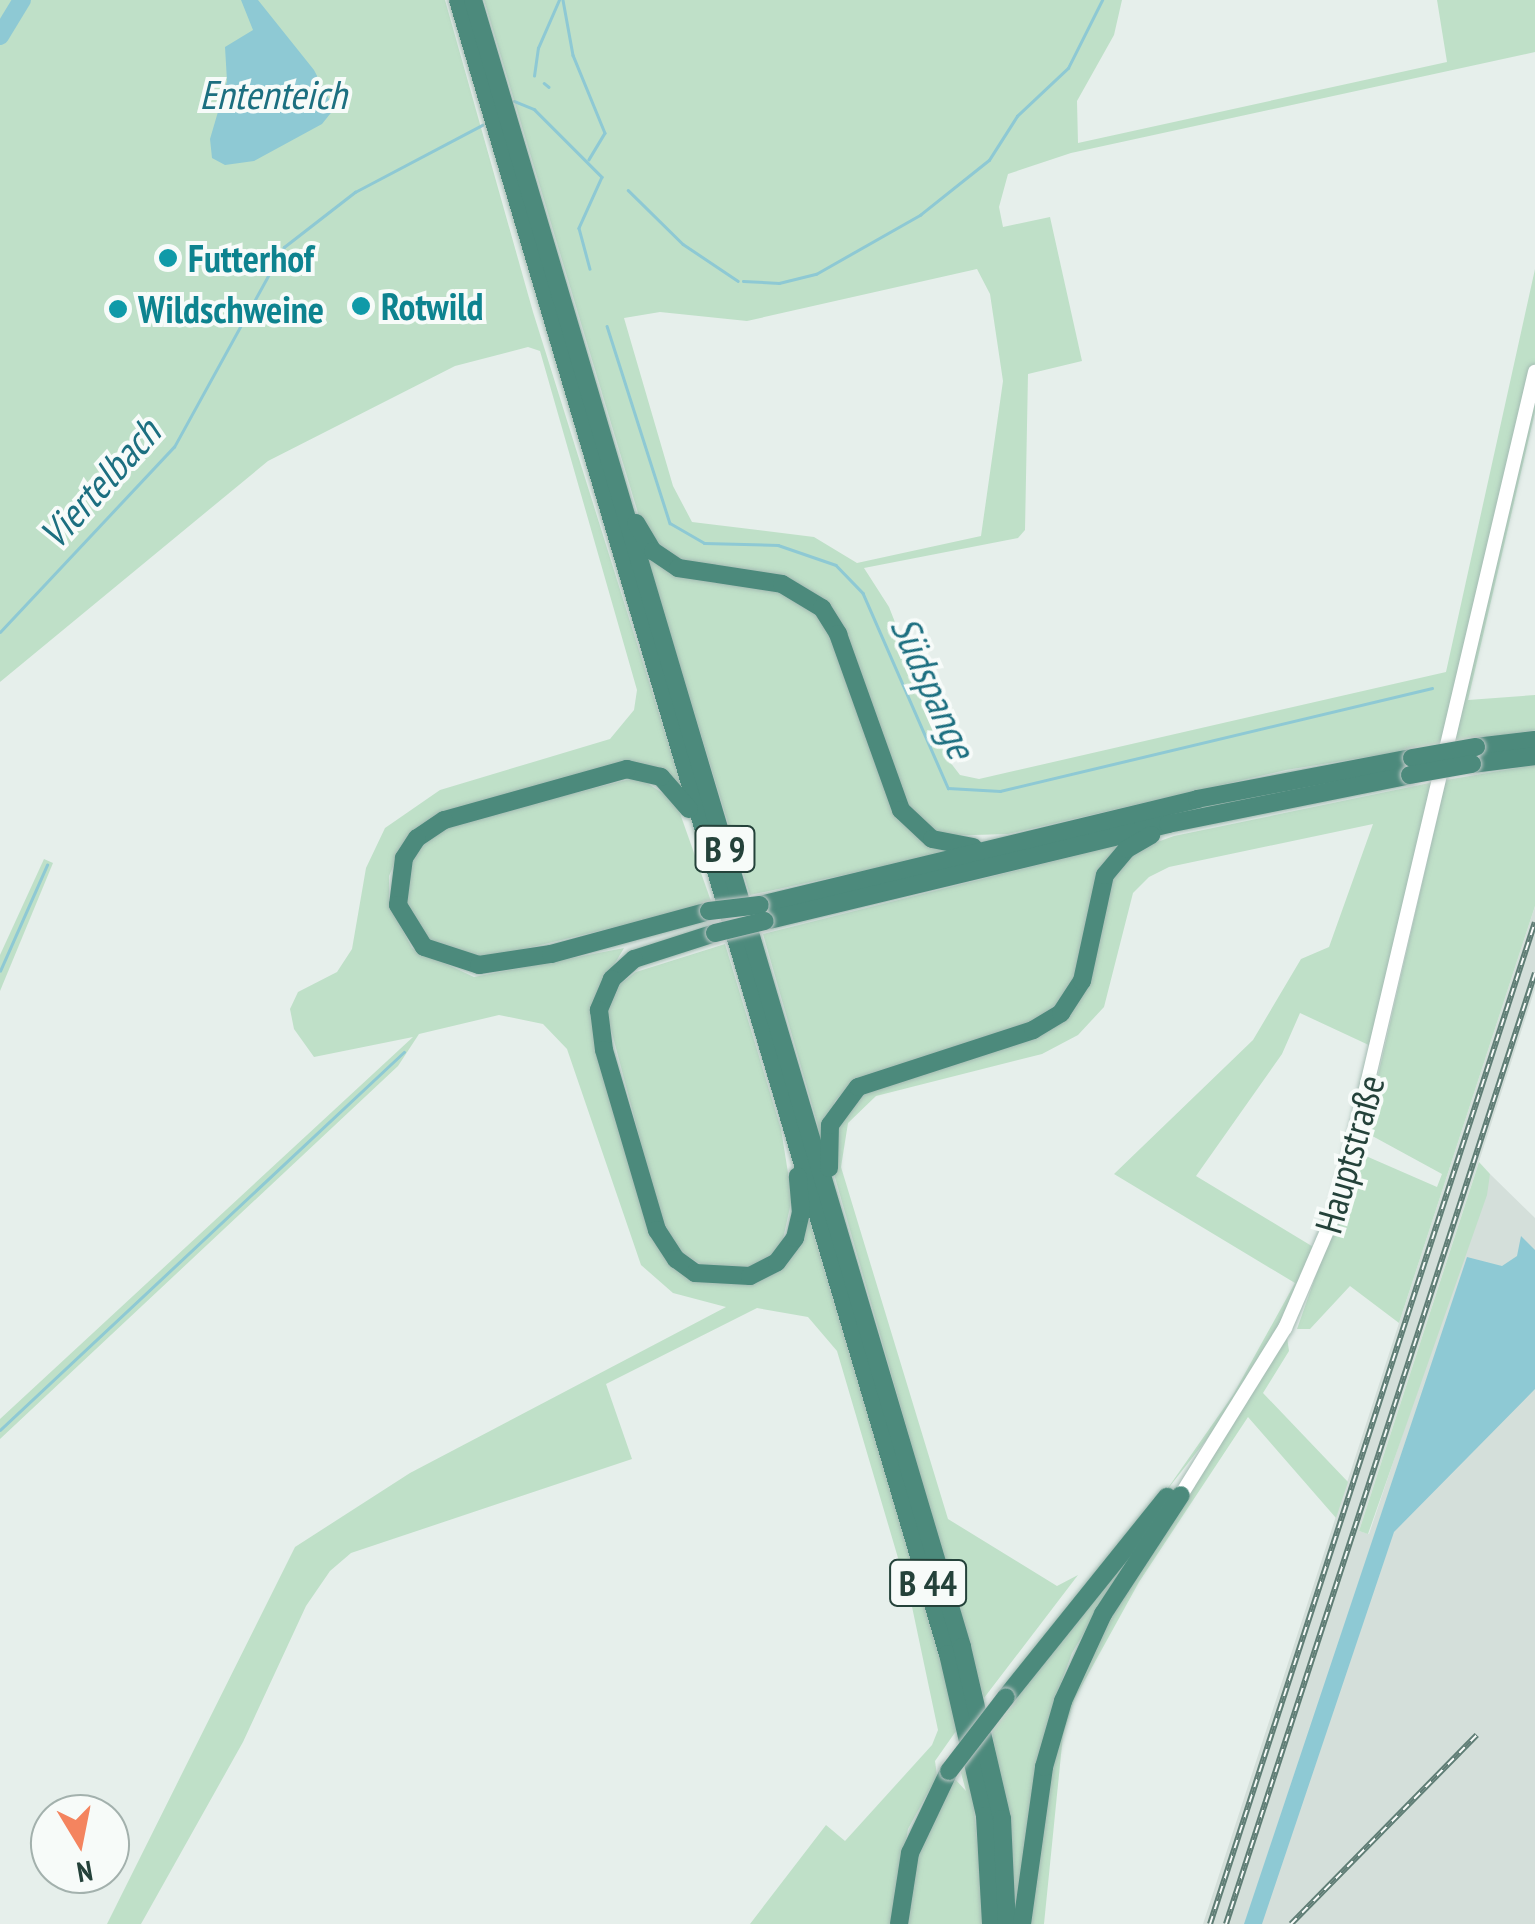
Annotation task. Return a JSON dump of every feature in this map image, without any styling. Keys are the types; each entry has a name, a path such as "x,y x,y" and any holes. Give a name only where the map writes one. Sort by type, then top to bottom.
{"highway":[{"name":"B 9","path":"458,0 706,845 799,1151 800,1227 776,1262 750,1276 718,1279 685,1267 668,1250 598,1020 612,979 656,947 715,932 762,913 1411,766"},
{"name":"B 9","path":"473,0 832,1210"},
{"path":"618,488 647,542 669,563 702,575 782,584 822,608 838,634 907,820 942,843 993,847"},
{"name":"B 9","path":"993,847 1474,756 1535,740"},
{"name":"B 9","path":"1474,756 1535,756"},
{"path":"706,845 670,783 627,769 444,820 409,848 396,891 414,939 448,960 479,966 551,954 708,911 762,913 993,847"},
{"path":"832,1210 827,1137 848,1095 876,1077 1033,1030 1061,1013 1082,981 1110,867 1168,824"},
{"name":"B 44","path":"799,1151 976,1765 991,1924"},
{"name":"B 44","path":"832,1210 990,1751 1002,1819 1007,1924"},
{"path":"899,1924 910,1853 949,1771 1177,1492"},
{"path":"1022,1924 1044,1767 1073,1676 1118,1588 1177,1492"}],"main road":[{"name":"Hauptstraße","path":"1177,1492 1215,1440 1285,1328 1320,1254 1378,1052 1535,372"}],"shaded area":[{"path":"1535,906 1535,989 1359,1531 1369,1534 1490,1174 1535,1218 1535,1924 1203,1924"}],"green space":[{"path":"0,0 445,0 533,312 681,784 657,769 444,812 404,841 389,876 389,904 412,948 474,977 624,948 598,992 654,1235 699,1280 743,1283 763,1276 808,1216 961,1724 935,1761 937,1776 908,1829 891,1924 750,1924 826,1825 845,1841 932,1745 938,1730 911,1602 837,1351 808,1317 757,1308 606,1384 632,1459 351,1553 330,1571 306,1606 243,1742 141,1924 107,1924 122,1894 130,1894 130,1878 295,1547 410,1473 726,1307 673,1293 641,1265 567,1049 543,1024 499,1015 419,1034 398,1066 0,1439 0,1419 413,1037 314,1057 294,1029 290,1009 298,992 337,972 352,949 366,868 385,828 440,790 610,739 634,710 637,690 540,351 528,347 455,366 268,461 0,682"},
{"path":"484,0 1122,0 1114,35 1077,101 1078,143 1447,62 1437,0 1535,0 1535,52 1071,153 1008,174 999,207 1003,227 1050,217 1082,361 1028,374 1025,530 1018,538 864,568 889,607 950,762 960,775 979,779 1446,672 1535,269 1535,412 1468,700 1535,695 1535,730 1286,770 1008,834 940,836 905,807 818,596 790,579 674,560 641,523","holes":["977,269 990,294 1003,381 981,536 857,563 814,537 692,522 673,486 624,318 660,312 747,321"]},
{"path":"644,548 799,597 827,626 894,806 955,851 750,895"},
{"path":"1535,765 1535,906 1399,1323 1350,1286 1310,1329 1297,1329 1359,1153 1437,1187 1442,1174 1365,1132 1446,780"},
{"path":"638,777 676,802 712,904 486,958 424,940 404,909 408,863 417,846 449,825"},
{"path":"1434,782 1373,1047 1300,1013 1282,1054 1196,1176 1315,1248 1277,1330 1214,1430 1163,1495 1233,1395 1295,1283 1114,1174 1253,1040 1301,959 1329,947 1373,824 1169,867 1149,877 1133,893 1104,1007 1078,1035 1042,1054 876,1096 848,1123 841,1167 948,1519 1057,1586 1078,1575 984,1698 834,1174 832,1133 865,1087 1068,1014 1110,878 1132,851 1174,836"},
{"path":"1126,843 1115,853 1077,980 1065,1000 1023,1028 854,1081 835,1101 822,1140 763,934"},
{"path":"44,859 53,863 0,991 0,955"},
{"path":"725,944 781,1129 792,1198 783,1239 769,1258 748,1267 709,1269 682,1253 661,1219 607,1014 620,984 636,972"},
{"path":"1479,1162 1490,1174 1487,1195 1368,1534 1359,1531"},
{"path":"1287,1337 1289,1351 1263,1393 1348,1482 1336,1518 1248,1417 1139,1582 1075,1698 1063,1735 1044,1924 1030,1924 1052,1761 1081,1664"},
{"path":"1132,1552 1072,1653 1054,1702 1013,1924 1005,1801 991,1727"},
{"path":"969,1757 985,1924 903,1924 914,1856 955,1779 966,1791 960,1769"}],"water":[{"name":"Ententeich","path":"241,0 258,0 314,70 334,109 322,124 254,161 225,165 212,158 210,139 227,81 225,47 253,30"},
{"path":"1521,1236 1535,1250 1535,1389 1394,1532 1262,1924 1244,1924 1467,1257 1502,1266 1517,1256"}],"waterway":[{"path":"0,36 22,0"},
{"name":"Viertelbach","path":"534,76 538,48 559,0"},
{"name":"Viertelbach","path":"563,0 573,55 605,133 589,160"},
{"path":"743,281 779,283 816,274 920,215 989,160 1017,116 1068,68 1102,0"},
{"name":"Viertelbach","path":"544,83 549,87"},
{"name":"Südspange","path":"514,101 534,109 602,177 579,228 590,269"},
{"name":"Viertelbach","path":"0,632 174,447 284,247 355,192 482,125"},
{"path":"628,190 683,244 738,281"},
{"name":"Südspange","path":"607,326 670,523 704,543 778,545 836,565 863,593 948,788 1000,791 1432,688"},
{"path":"0,971 47,865"},
{"path":"0,1430 404,1052"}],"railway":[{"path":"1210,1924 1535,922"},
{"path":"1226,1924 1535,973"},
{"path":"1291,1924 1477,1735"}],"place":[{"name":"Futterhof","path":"168,258"},
{"name":"Rotwild","path":"361,306"},
{"name":"Wildschweine","path":"118,309"}]}
